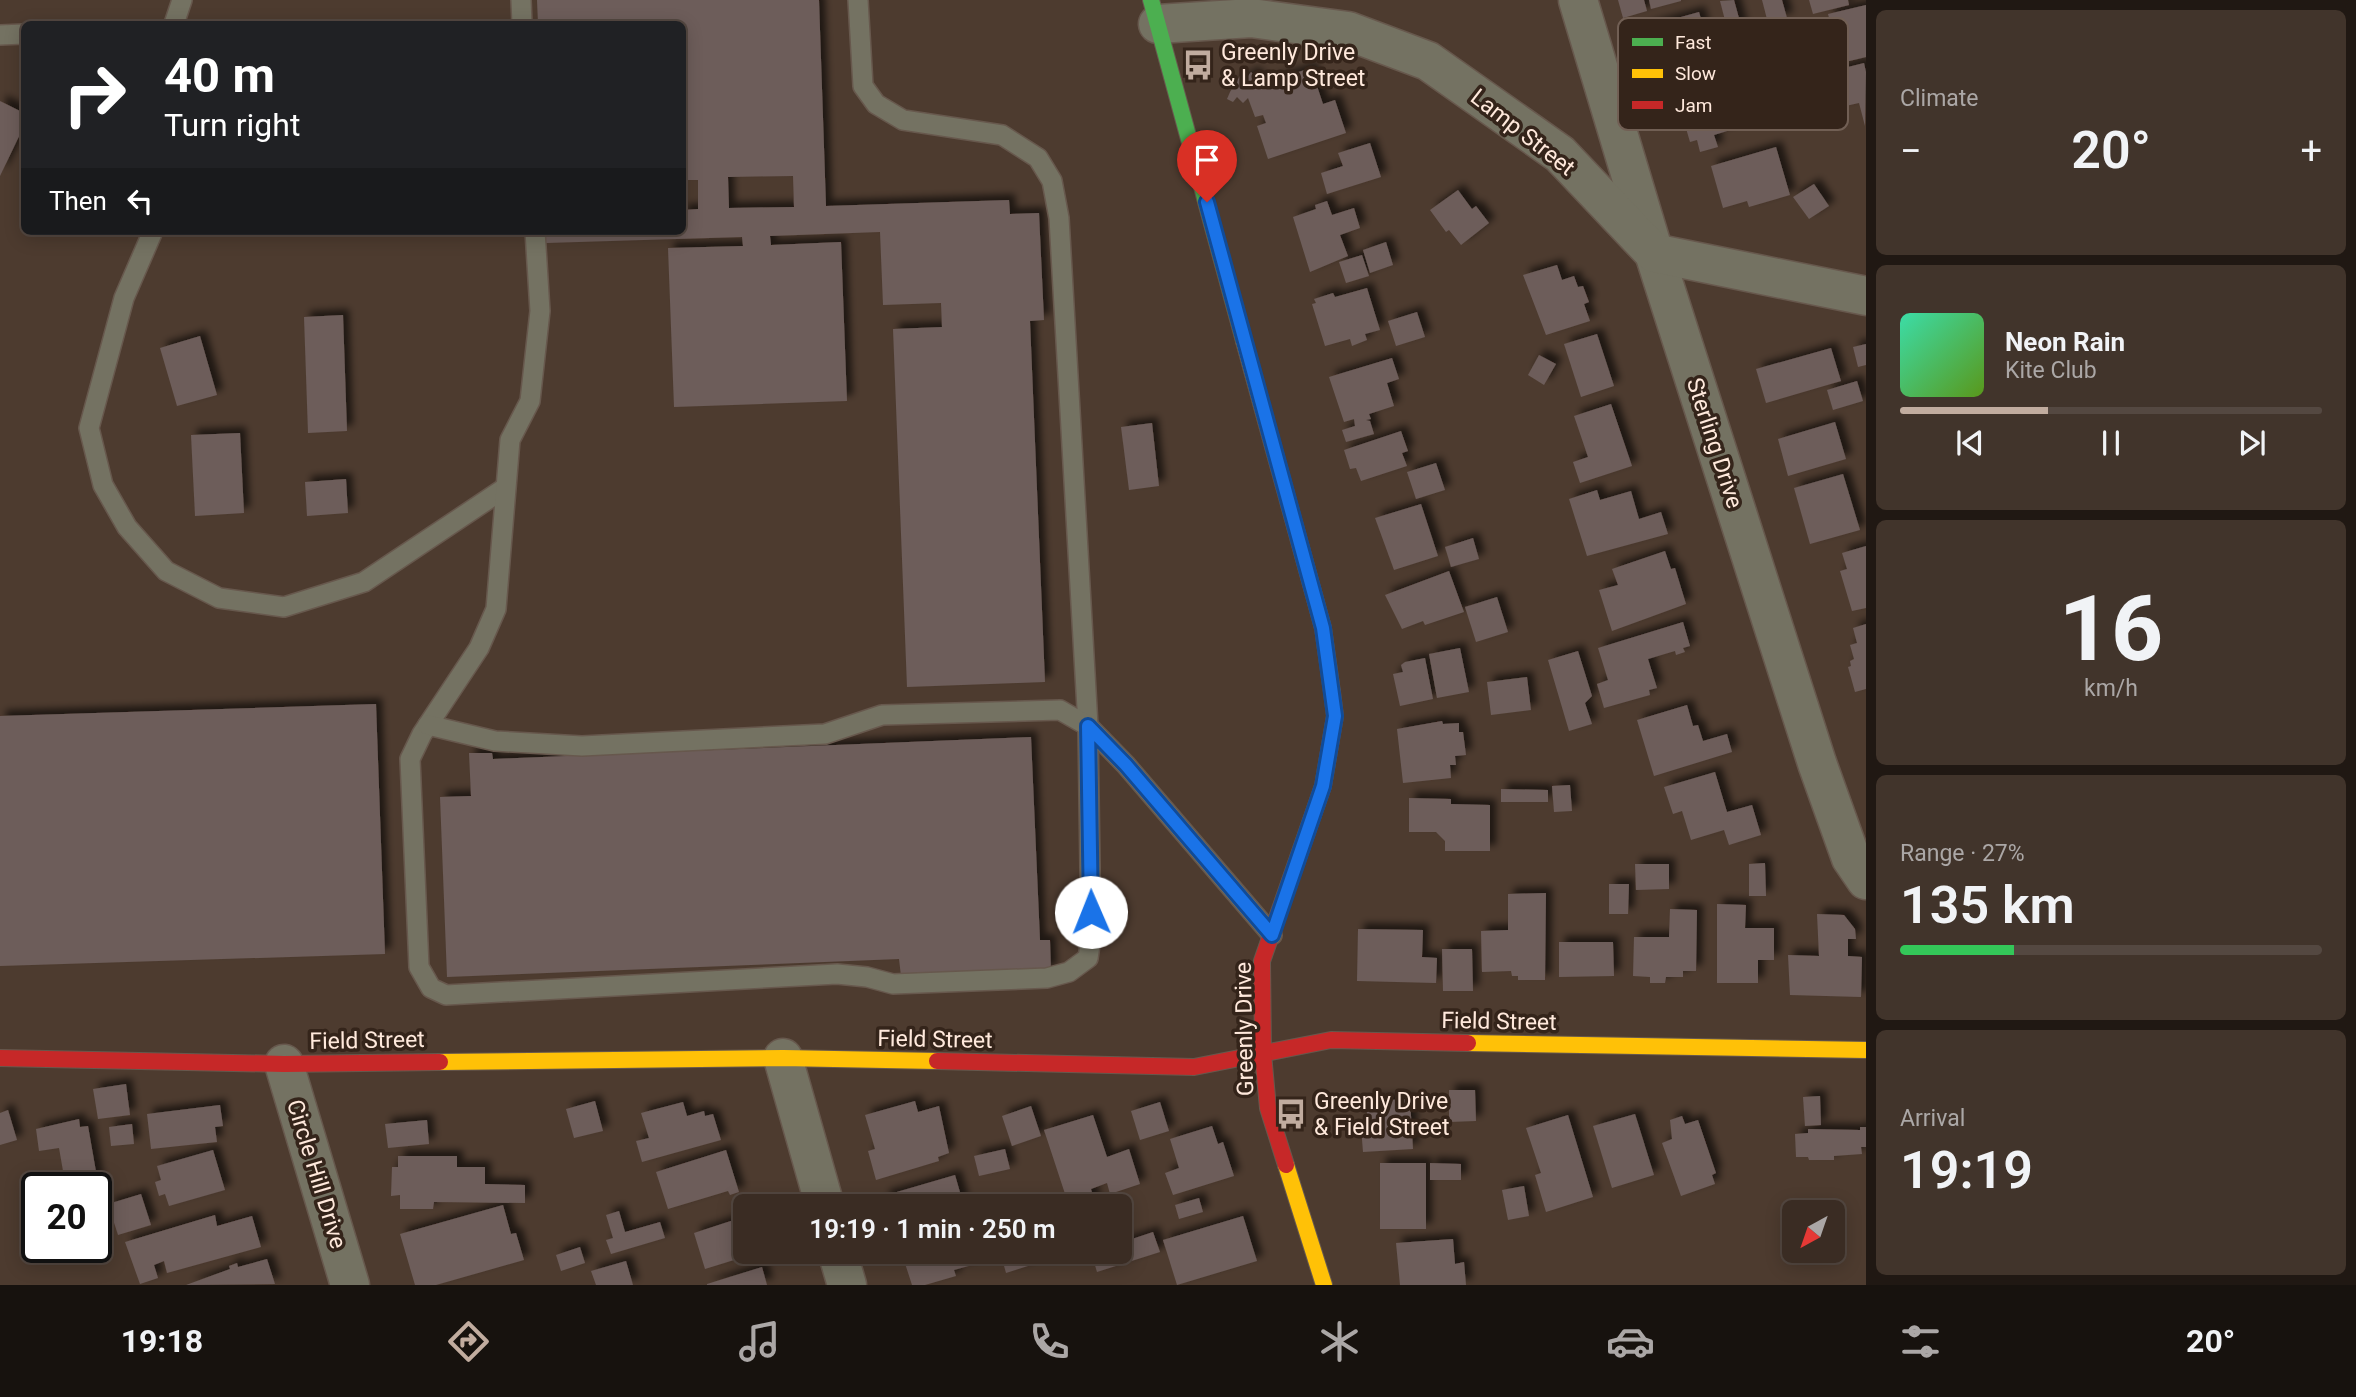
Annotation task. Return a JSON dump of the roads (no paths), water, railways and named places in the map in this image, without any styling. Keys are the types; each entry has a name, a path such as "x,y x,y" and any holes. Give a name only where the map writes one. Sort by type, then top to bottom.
{"street":[{"name":"Sterling Drive","path":"1578,0 1654,253 1817,763 1851,858 1866,880"},
{"name":"Lamp Street","path":"1155,12 1251,18 1348,31 1428,61 1560,154 1654,253"},
{"name":"Greenly Drive","path":"1155,12 1323,628 1335,716 1323,786 1262,961 1263,1054 1268,1108 1324,1285"},
{"path":"1654,253 1866,296"},
{"name":"Field Street","path":"0,1058 284,1064 783,1058 1194,1067 1331,1040 1866,1050"},
{"path":"783,1058 822,1194"},
{"name":"Circle Hill Drive","path":"284,1064 350,1285"},
{"path":"841,1264 847,1285"}],"lane":[{"path":"175,21 182,0"},
{"path":"521,0 522,21"},
{"path":"535,235 540,311 530,401 510,440 496,609 480,648 428,725 410,759 419,967 431,988 446,995 837,974 867,976 892,984 1046,978 1069,972 1088,958 1091,938 1088,726 1059,218 1052,181 1038,158 1002,135 903,120 876,104 863,86 858,0"},
{"path":"0,35 21,34"},
{"path":"151,235 124,298 89,428 103,485 127,527 166,571 219,598 284,607 364,582 505,488"},
{"path":"428,725 495,741 582,746 825,734 882,715 1060,710 1088,726 1135,775 1272,935"}],"place":[{"name":"Greenly Drive & Lamp Street","path":"1198,65"},
{"name":"Greenly Drive & Field Street","path":"1291,1114"}]}
